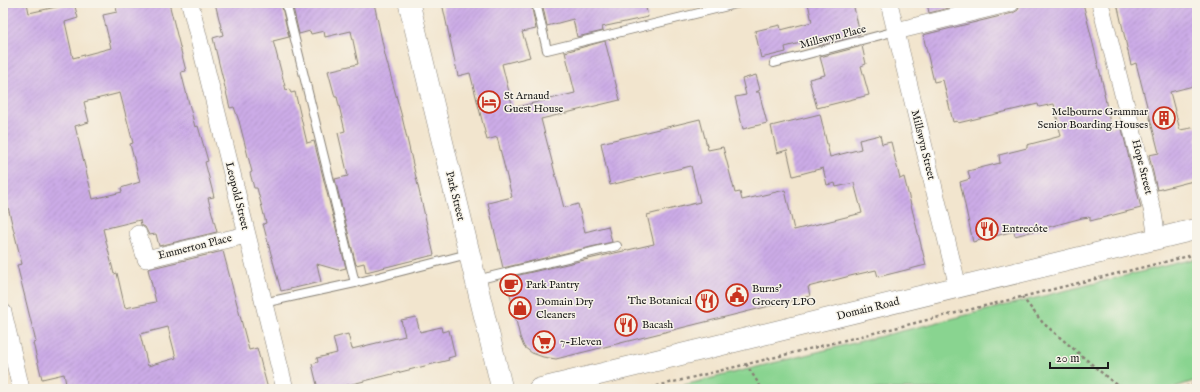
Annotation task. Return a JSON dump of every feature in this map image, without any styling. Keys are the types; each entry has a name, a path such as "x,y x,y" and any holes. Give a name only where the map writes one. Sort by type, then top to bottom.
{"street":[{"name":"Leopold Street","path":"190,3 285,389"},
{"name":"Park Street","path":"409,3 502,389"},
{"name":"Millswyn Street","path":"889,3 958,287"},
{"path":"896,31 1011,3"},
{"name":"Hope Street","path":"1100,3 1153,213 1157,239"},
{"name":"Domain Road","path":"539,389 1197,229"},
{"name":"Emmerton Place","path":"138,234 146,259 246,235"},
{"path":"3,312 21,389"}],"lane":[{"path":"286,3 355,283"},
{"path":"536,3 548,50 740,3"},
{"name":"Millswyn Place","path":"774,63 896,31"},
{"path":"476,280 617,246"},
{"path":"263,303 355,283 469,254"}],"path":[{"path":"645,389 1197,254"},
{"path":"1022,297 1043,323 1120,389"},
{"path":"746,364 762,389"},
{"path":"1180,389 1197,383"}],"green space":[{"path":"1197,258 1197,380 1169,389 668,389"}],"building":[{"path":"3,3 27,3 29,13 74,3 78,18 65,22 73,58 111,48 103,15 117,12 116,7 131,3 169,3 186,71 181,72 195,127 198,126 208,161 205,162 214,197 208,198 217,232 159,246 156,234 149,235 145,227 141,225 140,220 103,229 114,274 117,273 125,308 156,302 148,269 223,251 249,350 257,348 268,389 67,389 64,374 42,379 33,343 36,342 17,265 22,264 3,187","holes":["120,93 133,143 130,144 140,182 121,188 122,192 93,199 75,126 89,122 84,102","168,327 176,358 148,366 140,334"]},
{"path":"215,3 281,3 289,37 273,41 286,90 289,89 291,93 295,92 307,143 314,141 346,268 338,270 317,264 321,282 281,291 263,224 266,223 257,188 254,188 250,173 252,172 239,121 234,107 230,108 213,38 223,35"},
{"path":"292,3 374,3 385,55 402,117 434,255 366,272 364,263 356,265 335,179 348,176 338,133 345,131 337,97 335,97 328,71 358,64 351,31 325,37 324,31 311,34 310,31 299,34"},
{"path":"442,3 531,3 536,29 522,32 530,57 502,64 513,108 575,93 565,52 605,41 620,100 541,119 564,208 578,204 585,232 608,226 612,242 503,268 488,203 512,197 497,137 487,140 470,73 458,76"},
{"path":"542,3 645,3 648,17 602,27 603,31 577,37 573,19 547,26"},
{"path":"808,3 853,3 860,34 818,46 816,39 785,47 786,52 761,58 755,31 780,25 781,30 812,22"},
{"path":"927,3 969,3 929,13"},
{"path":"1021,3 1083,3 1105,93 1111,128 1121,125 1141,208 1090,221 1090,217 1082,218 1015,236 1014,231 973,242 960,182 970,179 968,171 1000,163 999,155 1027,148 1027,145 1061,136 1054,104 1039,107 1038,104 958,123 957,121 953,122 943,80 934,82 923,35 1013,13 1018,10"},
{"path":"1117,3 1197,3 1197,85 1170,92 1180,130 1197,127 1197,180 1157,190 1149,155 1159,153 1136,63 1131,65"},
{"path":"862,46 866,64 861,66 869,95 817,108 809,79 825,75 820,57"},
{"path":"756,75 760,90 756,92 759,92 767,123 743,129 735,97 746,95 742,79"},
{"path":"820,114 830,157 861,149 859,140 880,135 882,144 891,142 900,179 904,177 926,265 878,277 876,270 850,276 808,287 810,296 556,359 543,357 532,353 524,347 520,337 506,278 654,244 647,215 700,202 691,166 610,185 601,143 700,119 708,150 723,147 735,193 740,192 742,200 785,190 794,230 862,213 854,183 836,187 835,183 827,185 823,168 793,176 787,150 777,153 771,126"},
{"path":"416,317 420,332 441,327 442,332 449,330 455,356 448,358 449,360 332,389 318,389 312,364 318,362 317,358 337,353 333,338 348,334 352,349 405,336 401,320"}],"place":[{"name":"St Arnaud Guest House","path":"489,102"},
{"name":"Melbourne Grammar Senior Boarding Houses","path":"1164,118"},
{"name":"Entrecôte","path":"987,229"},
{"name":"Park Pantry","path":"511,285"},
{"name":"Burns' Grocery LPO","path":"737,295"},
{"name":"The Botanical","path":"707,301"},
{"name":"Domain Dry Cleaners","path":"520,308"},
{"name":"Bacash","path":"626,325"},
{"name":"7-Eleven","path":"544,342"}]}
